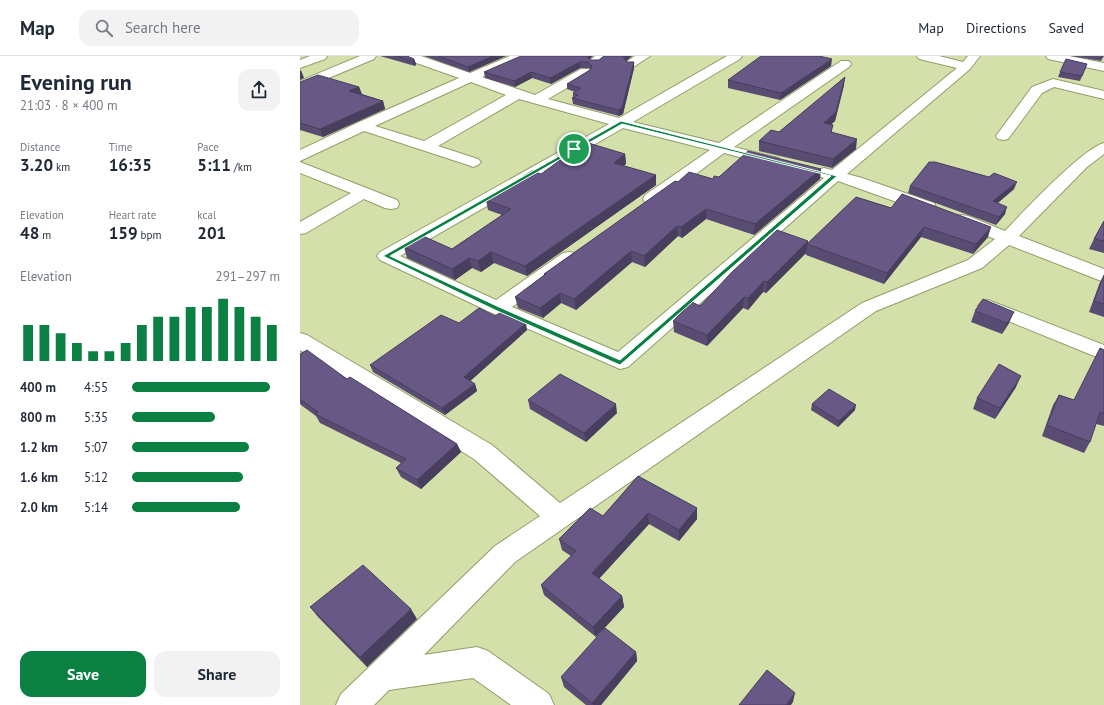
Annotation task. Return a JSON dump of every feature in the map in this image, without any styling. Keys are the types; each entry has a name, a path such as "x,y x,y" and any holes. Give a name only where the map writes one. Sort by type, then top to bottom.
{"street":[{"path":"300,64 321,56"},
{"path":"300,86 370,56"},
{"path":"409,56 426,62 445,61 469,78 536,100 621,123 790,165"},
{"path":"300,156 362,126 520,56"},
{"path":"632,63 644,56"},
{"path":"736,56 386,256 497,308 620,362 970,61"},
{"path":"923,56 970,61"},
{"path":"1052,56 1104,67"},
{"path":"638,208 722,148 845,64"},
{"path":"536,100 585,72"},
{"path":"1003,136 1036,90 1053,83 1104,95"},
{"path":"425,147 517,94"},
{"path":"362,126 472,162"},
{"path":"352,705 505,554 870,307 976,264 1008,237 1082,164 1104,147"},
{"path":"300,167 391,204"},
{"path":"812,170 856,181 1008,237 1104,276"},
{"path":"300,229 363,193"},
{"path":"497,308 580,249"},
{"path":"988,306 1104,353"},
{"path":"300,340 483,452 560,518"},
{"path":"381,676 477,662 538,705"}],"building":[{"path":"397,56 407,56 414,59 413,61"},
{"path":"438,56 493,56 468,67"},
{"path":"521,56 587,56 590,60 599,60 604,56 625,56 623,57 627,62 634,62 622,108 618,110 572,98 578,95 573,93 581,88 567,84 590,70 592,66 588,62 580,62 550,78 531,72 514,81 484,72"},
{"path":"761,56 819,56 832,59 781,93 728,80"},
{"path":"1066,59 1087,64 1082,76 1060,72"},
{"path":"318,75 359,87 349,91 383,101 320,129 300,123 300,82"},
{"path":"845,77 836,112 824,123 833,125 831,132 857,139 833,159 759,141 771,130 779,132"},
{"path":"585,142 625,154 614,163 656,175 525,266 491,252 478,261 469,258 452,269 404,247 423,236 452,249 511,209 486,200 532,171 541,174"},
{"path":"748,151 821,169 755,224 706,209 681,227 677,226 644,256 631,251 574,299 560,293 540,308 515,297 546,274 544,274 675,181 678,182 689,172 713,179 714,176 719,177"},
{"path":"929,162 935,162 989,177 994,173 1017,182 993,201 1007,207 999,217 910,186"},
{"path":"902,194 991,227 976,244 924,227 887,273 807,244 856,197 891,208"},
{"path":"1104,221 1104,241 1094,239"},
{"path":"777,230 808,241 767,282 764,281 748,298 744,297 707,335 673,321 692,302 700,306 732,272"},
{"path":"1104,275 1104,304 1094,301"},
{"path":"983,299 1014,312 1007,323 975,311"},
{"path":"479,308 495,316 501,312 526,323 464,377 475,384 442,408 370,365 441,315 459,323"},
{"path":"1100,348 1104,350 1104,414 1100,412 1090,442 1047,425 1059,395 1074,400"},
{"path":"307,350 347,379 350,377 457,444 417,480 396,468 406,459 315,414 318,412 300,399 300,354"},
{"path":"999,364 1021,376 1000,408 977,398"},
{"path":"560,374 616,404 584,433 528,400"},
{"path":"829,389 856,405 839,421 812,404"},
{"path":"638,476 697,508 679,530 648,513 592,573 622,596 593,627 541,585 576,551 559,539 590,508 603,516"},
{"path":"363,565 411,609 360,657 310,607"},
{"path":"605,628 636,652 592,703 561,677"},
{"path":"767,670 795,693 786,705 739,705"}],"route":[{"path":"621,123 835,176 620,362 497,308 386,256 574,149 621,123"}]}
